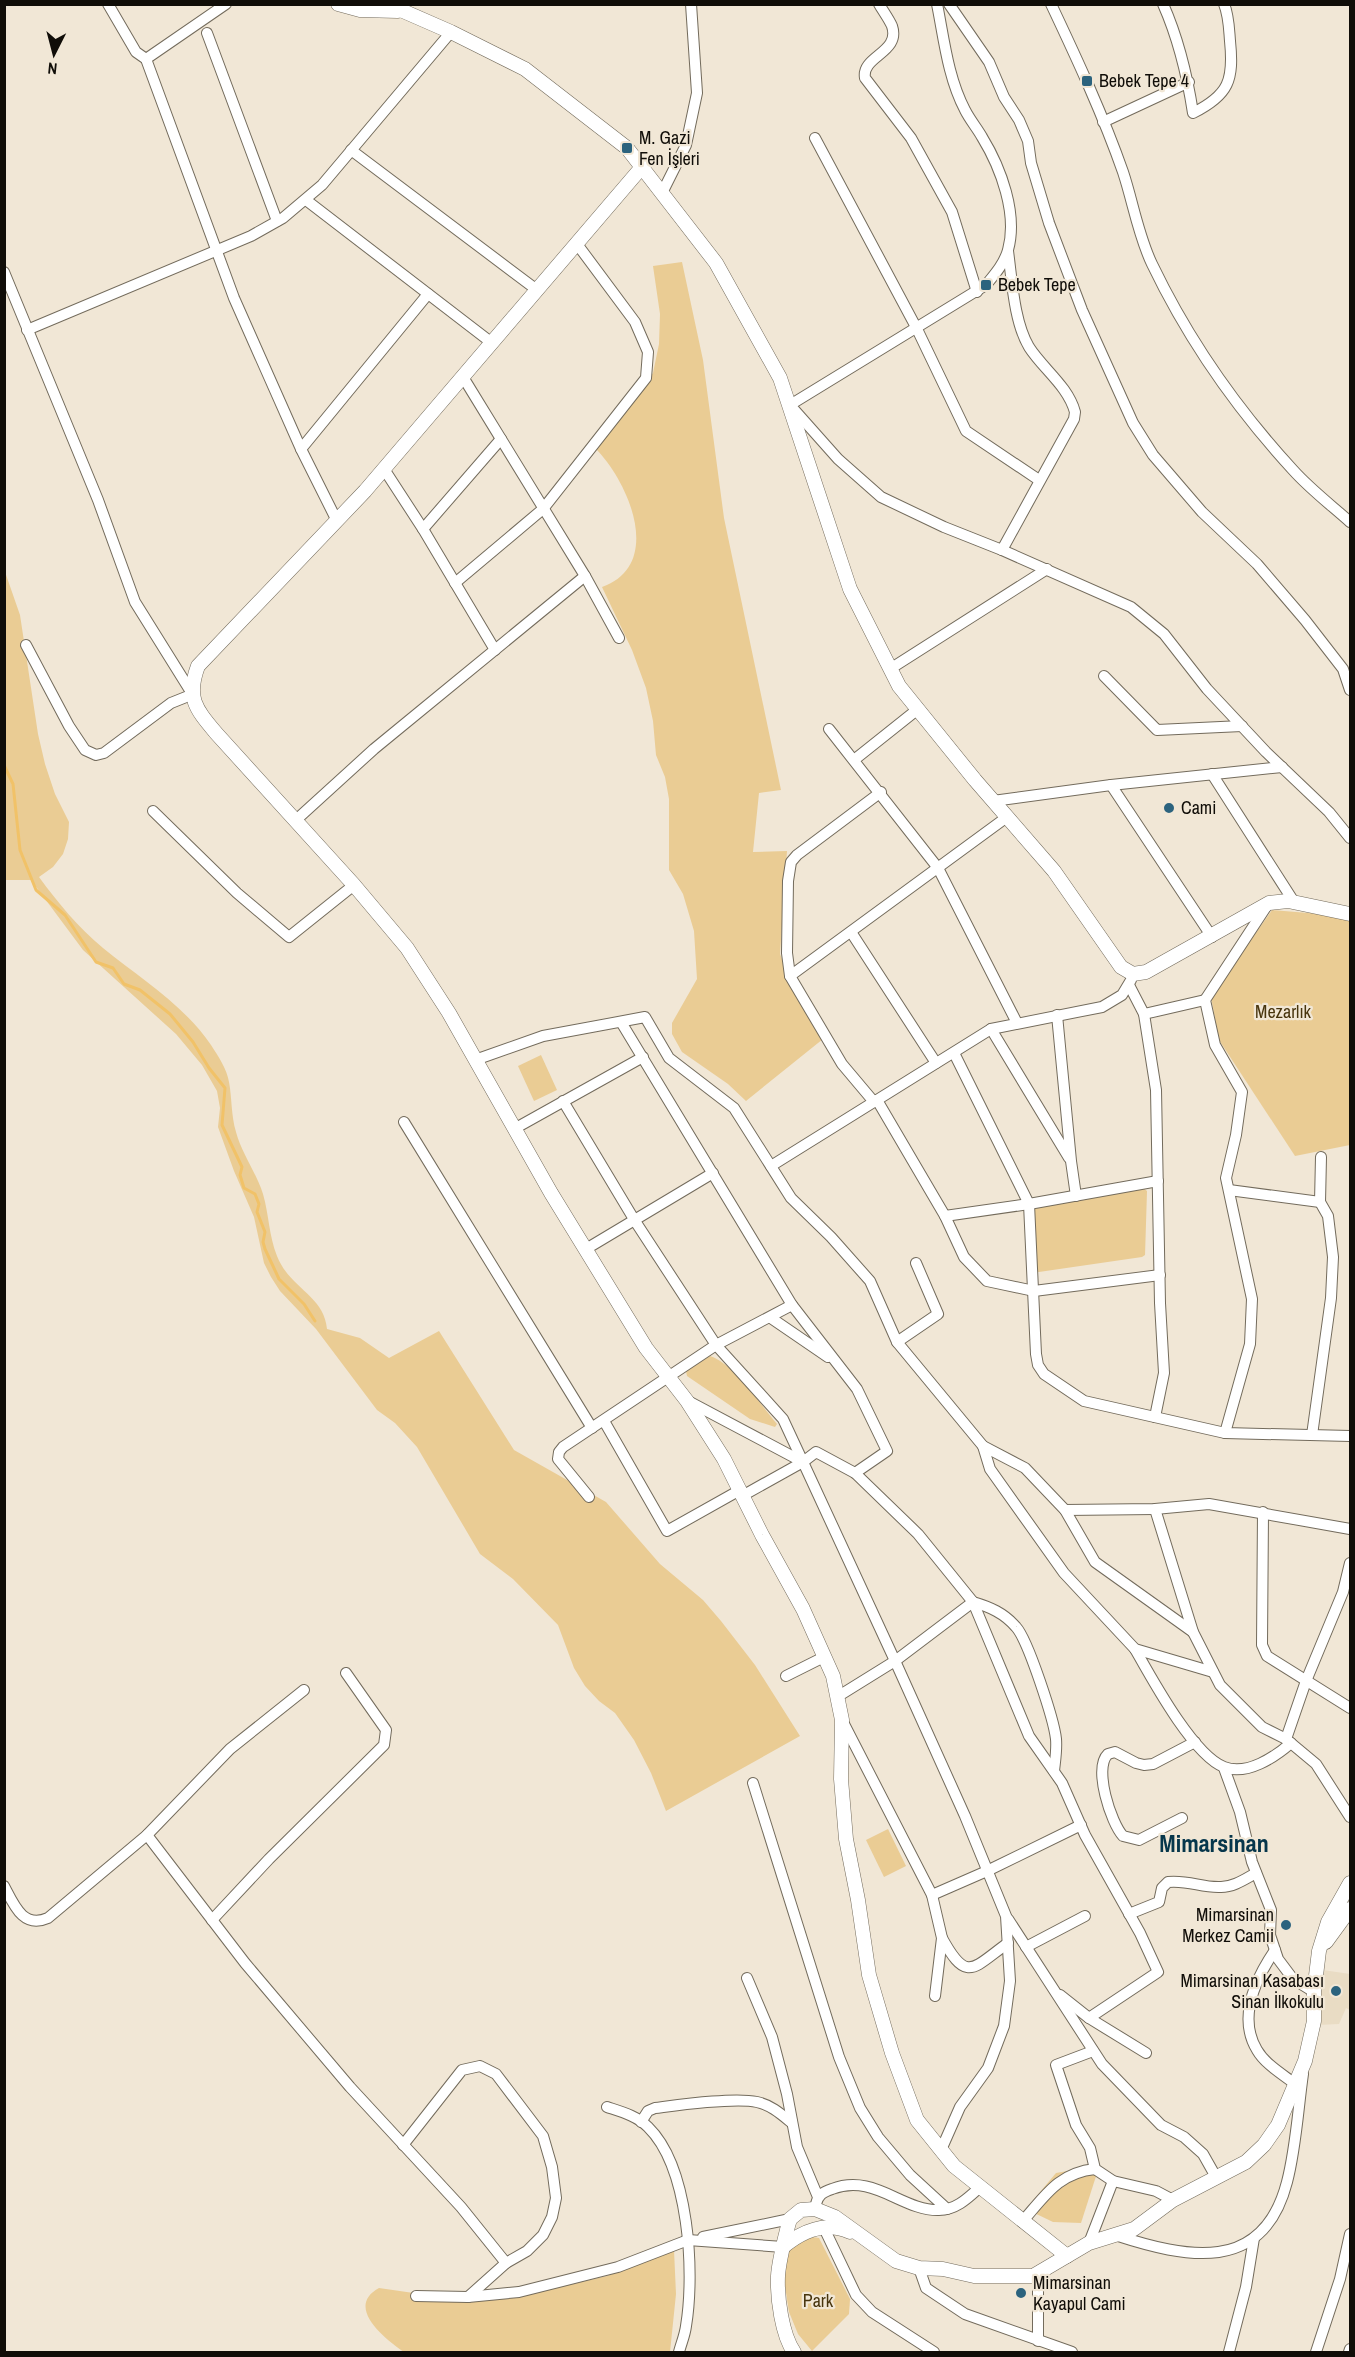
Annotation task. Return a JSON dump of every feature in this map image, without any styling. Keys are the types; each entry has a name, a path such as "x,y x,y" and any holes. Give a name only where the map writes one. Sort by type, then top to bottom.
{"street":[{"path":"108,4 136,52 146,59 216,251 301,449 337,521"},
{"path":"146,59 226,4"},
{"path":"338,4 360,10 394,8 451,32 525,69 627,148 716,263 780,378 850,589 899,686 993,801 1054,871 1131,979 1144,1014 1156,1090 1164,1373 1155,1417"},
{"path":"662,193 686,145 697,93 691,4"},
{"path":"879,4 892,27 893,36 885,52 867,66 864,72 865,78 911,138 952,212 977,292"},
{"path":"790,405 977,292 1000,268 1008,251 1011,232 1008,203 1002,182 983,138 965,110 953,79 937,4"},
{"path":"949,4 989,62 1004,97 1019,120 1028,141 1031,163 1048,223 1082,310 1133,423 1153,455 1202,512 1257,564 1347,665 1350,690"},
{"path":"1162,4 1177,37 1189,82 1193,113 1216,99 1225,89 1231,77 1233,64 1228,14 1224,4"},
{"path":"1055,6 1088,81 1122,171 1151,261 1196,346 1245,412 1294,471 1350,522"},
{"path":"27,330 216,251 277,221 306,200 451,32"},
{"path":"207,33 277,221"},
{"path":"1103,122 1189,82"},
{"path":"815,138 917,329 966,431 1039,480"},
{"path":"351,150 537,290"},
{"path":"192,695 193,680 198,666 384,469 642,167"},
{"path":"306,200 492,343"},
{"path":"455,583 543,509 646,378 648,352 635,321 577,244"},
{"path":"1002,550 1076,412 1054,376 1030,348 1021,330 1008,251"},
{"path":"4,272 98,500 135,602 192,695 197,710 354,885 407,948 449,1013 514,1129 646,1348 687,1401 724,1460 803,1609 833,1676 842,1720 840,1779 846,1839 869,1975 892,2053 916,2120 954,2166 1067,2256"},
{"path":"301,449 428,294"},
{"path":"463,377 585,576 619,638"},
{"path":"790,405 838,459 881,497 945,528 1047,569 1131,607 1164,634 1206,688 1329,812 1350,838"},
{"path":"423,529 501,439"},
{"path":"384,469 423,529 495,650"},
{"path":"890,669 1047,569"},
{"path":"296,820 374,749 585,576"},
{"path":"26,645 69,726 85,750 92,754 104,753 171,703 192,695"},
{"path":"1104,676 1157,730 1242,726"},
{"path":"854,760 918,709"},
{"path":"829,729 881,792 938,868 1017,1023"},
{"path":"993,801 1112,785 1282,767"},
{"path":"1212,774 1294,902"},
{"path":"1112,785 1212,937"},
{"path":"881,792 796,855 791,862 788,881 787,953 790,976 842,1064 875,1101 945,1216 964,1257 987,1281 1034,1291 1160,1275"},
{"path":"153,811 237,893 289,937 354,885"},
{"path":"790,976 1007,817"},
{"path":"771,1166 991,1029 1102,1007 1113,1002 1131,979 1212,937 1269,903 1294,902 1350,914"},
{"path":"1144,1014 1205,1000 1269,903"},
{"path":"851,932 936,1063"},
{"path":"1205,1000 1215,1045 1242,1092 1236,1135 1226,1178 1252,1299 1250,1344 1225,1433"},
{"path":"1057,1015 1076,1196"},
{"path":"475,1060 543,1036 645,1017 669,1058 734,1108 791,1198 831,1237 870,1281 897,1342 983,1446 990,1468 1064,1574 1135,1649 1165,1702 1201,1750 1224,1768 1240,1812 1256,1873 1271,1910 1270,1935 1278,1959 1293,1979 1314,1992"},
{"path":"621,1022 792,1305 857,1389 887,1451 855,1473"},
{"path":"991,1029 1071,1161"},
{"path":"954,1053 1029,1204 1036,1354 1038,1365 1044,1374 1084,1401 1225,1433 1350,1436"},
{"path":"514,1129 643,1057"},
{"path":"563,1101 635,1221 716,1345 783,1419 895,1660 1006,1916 1093,2050 1122,2087 1161,2125 1184,2137 1203,2154 1216,2177"},
{"path":"404,1122 592,1428"},
{"path":"1312,1435 1331,1299 1333,1257 1329,1216 1320,1202 1321,1157"},
{"path":"586,1249 713,1173"},
{"path":"945,1216 1158,1181"},
{"path":"1229,1190 1320,1202"},
{"path":"897,1342 938,1314 916,1263"},
{"path":"589,1497 558,1459 563,1447 716,1345 792,1305"},
{"path":"771,1318 838,1365"},
{"path":"687,1401 803,1462"},
{"path":"604,1420 667,1531 803,1462 816,1452 855,1473 918,1534 973,1602 1029,1736 1062,1783 1081,1825 1158,1972 1089,2018"},
{"path":"983,1446 1024,1468 1065,1510 1095,1562 1193,1632"},
{"path":"1065,1510 1155,1509 1209,1504 1350,1529"},
{"path":"1155,1509 1193,1632 1220,1685 1262,1727 1288,1741 1316,1764 1350,1817"},
{"path":"1263,1512 1262,1645 1267,1656 1350,1708"},
{"path":"1224,1768 1243,1768 1261,1764 1277,1756 1288,1741 1306,1681 1347,1589 1350,1563"},
{"path":"837,1697 895,1660 973,1602"},
{"path":"973,1602 990,1607 1006,1616 1018,1629 1043,1689 1056,1738 1054,1771"},
{"path":"1135,1649 1213,1672"},
{"path":"786,1676 824,1657"},
{"path":"212,1920 269,1859 384,1745 386,1730 346,1673"},
{"path":"4,1886 19,1913 30,1920 42,1920 147,1835 230,1749 304,1690"},
{"path":"842,1720 932,1895 942,1938 959,1965 967,1969 975,1967 1008,1943"},
{"path":"1182,1818 1139,1840 1123,1836 1117,1828 1105,1796 1102,1763 1108,1754 1115,1752 1136,1763 1153,1764 1195,1742"},
{"path":"753,1783 839,2058 860,2108 884,2145 910,2175 947,2209"},
{"path":"932,1895 1081,1825"},
{"path":"147,1835 245,1963 350,2088 461,2207 506,2262"},
{"path":"1129,1914 1159,1902 1162,1888 1168,1882 1189,1881 1222,1888 1235,1885 1256,1873"},
{"path":"1115,2235 1155,2248 1219,2254 1241,2247 1254,2238 1272,2218 1287,2183 1305,2061 1314,2020 1314,1992 1319,1951 1328,1922 1350,1883"},
{"path":"1319,1951 1350,1909"},
{"path":"941,2150 960,2107 988,2068 1004,2026 1010,1982 1006,1916"},
{"path":"1026,1947 1085,1916"},
{"path":"935,1996 942,1938"},
{"path":"1275,1950 1262,1968 1253,1989 1248,2025 1251,2039 1258,2052 1295,2084"},
{"path":"747,1977 772,2037 787,2094 797,2147 817,2203 861,2238"},
{"path":"1053,1990 1089,2018 1146,2053"},
{"path":"1093,2050 1056,2065 1076,2125 1090,2148 1095,2169"},
{"path":"688,2240 783,2247 796,2236 812,2229 846,2230 896,2261 919,2268 943,2269 984,2276 1032,2276 1089,2243 1134,2229 1173,2200 1246,2162 1264,2145 1278,2126 1305,2061"},
{"path":"403,2145 462,2070 480,2066 496,2074 543,2136 552,2167 556,2198 552,2217 543,2235 526,2251 506,2262 468,2297"},
{"path":"641,2122 648,2111 654,2108 735,2101 756,2102 776,2109 792,2123"},
{"path":"607,2107 628,2114 641,2122 662,2143 680,2192 688,2240 689,2288 686,2327 679,2352"},
{"path":"1022,2222 1063,2178 1078,2171 1095,2169 1113,2181 1156,2192 1173,2200"},
{"path":"1089,2243 1113,2181"},
{"path":"416,2296 468,2297 519,2292 618,2267 688,2240 790,2219 801,2210 817,2203 824,2192 840,2186 856,2185 874,2188 926,2209 947,2209 965,2201 979,2188"},
{"path":"790,2219 778,2276 783,2326 792,2351"},
{"path":"824,2228 856,2295 872,2312 934,2352"},
{"path":"1316,2352 1337,2289 1350,2234"},
{"path":"1229,2352 1246,2287 1254,2238"},
{"path":"919,2268 926,2288 965,2314 1072,2352"},
{"path":"1038,2273 1038,2341"}],"shaded area":[{"name":"Mimarsinan Kasabası Sinan İlkokulu","path":"1323,1970 1350,1974 1350,2010 1346,2008 1339,2024 1317,2025"}],"green space":[{"path":"682,262 703,360 724,518 781,790 759,793 753,852 787,851 780,954 787,972 823,1039 746,1101 728,1084 682,1052 672,1034 672,1023 697,979 694,931 683,894 669,870 669,799 665,777 656,755 653,721 646,688 632,650 602,587 621,576 632,560 636,541 634,520 628,499 618,478 593,446 653,373 659,344 660,314 653,266"},
{"path":"4,569 20,615 38,734 45,764 55,794 69,822 68,839 63,854 53,867 39,877 85,932 175,1004 211,1045 228,1077 236,1132 263,1194 272,1241 283,1267 320,1308 325,1317 327,1329 360,1338 389,1358 439,1331 514,1450 606,1502 660,1564 703,1600 721,1621 755,1665 800,1736 666,1811 651,1773 634,1740 615,1713 585,1686 574,1668 558,1625 513,1579 480,1554 417,1447 395,1423 377,1410 316,1329 280,1291 264,1263 254,1217 218,1127 220,1108 217,1091 202,1065 176,1034 83,950 31,880 5,880"},
{"name":"Mezarlık","path":"1272,910 1320,914 1350,920 1350,1145 1295,1156 1219,1040 1211,997"},
{"path":"541,1055 557,1090 534,1101 518,1066"},
{"path":"1137,1183 1147,1191 1145,1255 1032,1273 1031,1205"},
{"path":"710,1356 719,1360 737,1375 777,1424 775,1427 750,1419 687,1376 686,1371"},
{"path":"888,1829 906,1866 884,1877 866,1840"},
{"path":"1085,2168 1098,2170 1081,2223 1053,2222 1026,2209 1056,2173"},
{"name":"Park","path":"799,2235 819,2238 850,2299 849,2314 812,2351 798,2334 789,2312 784,2280 784,2258"},
{"path":"674,2250 676,2294 670,2352 404,2352 379,2331 367,2313 366,2304 369,2296 379,2288 462,2300 543,2291 607,2276"}],"waterway":[{"path":"4,765 13,784 20,850 36,890 65,915 96,962 113,968 124,984 140,990 170,1014 225,1088 222,1125 242,1167 240,1175 244,1188 255,1194 259,1204 257,1212 265,1232 263,1242 265,1249 279,1279 304,1304 315,1321"}],"place":[{"name":"Bebek Tepe 4","path":"1087,81"},
{"name":"M. Gazi Fen İşleri","path":"627,148"},
{"name":"Bebek Tepe","path":"986,285"},
{"name":"Cami","path":"1169,808"},
{"name":"Mimarsinan Merkez Camii","path":"1286,1925"},
{"name":"Mimarsinan Kasabası Sinan İlkokulu","path":"1336,1991"},
{"name":"Mimarsinan Kayapul Cami","path":"1021,2293"}],"district":[{"name":"Mimarsinan","path":"1214,1844"}]}
